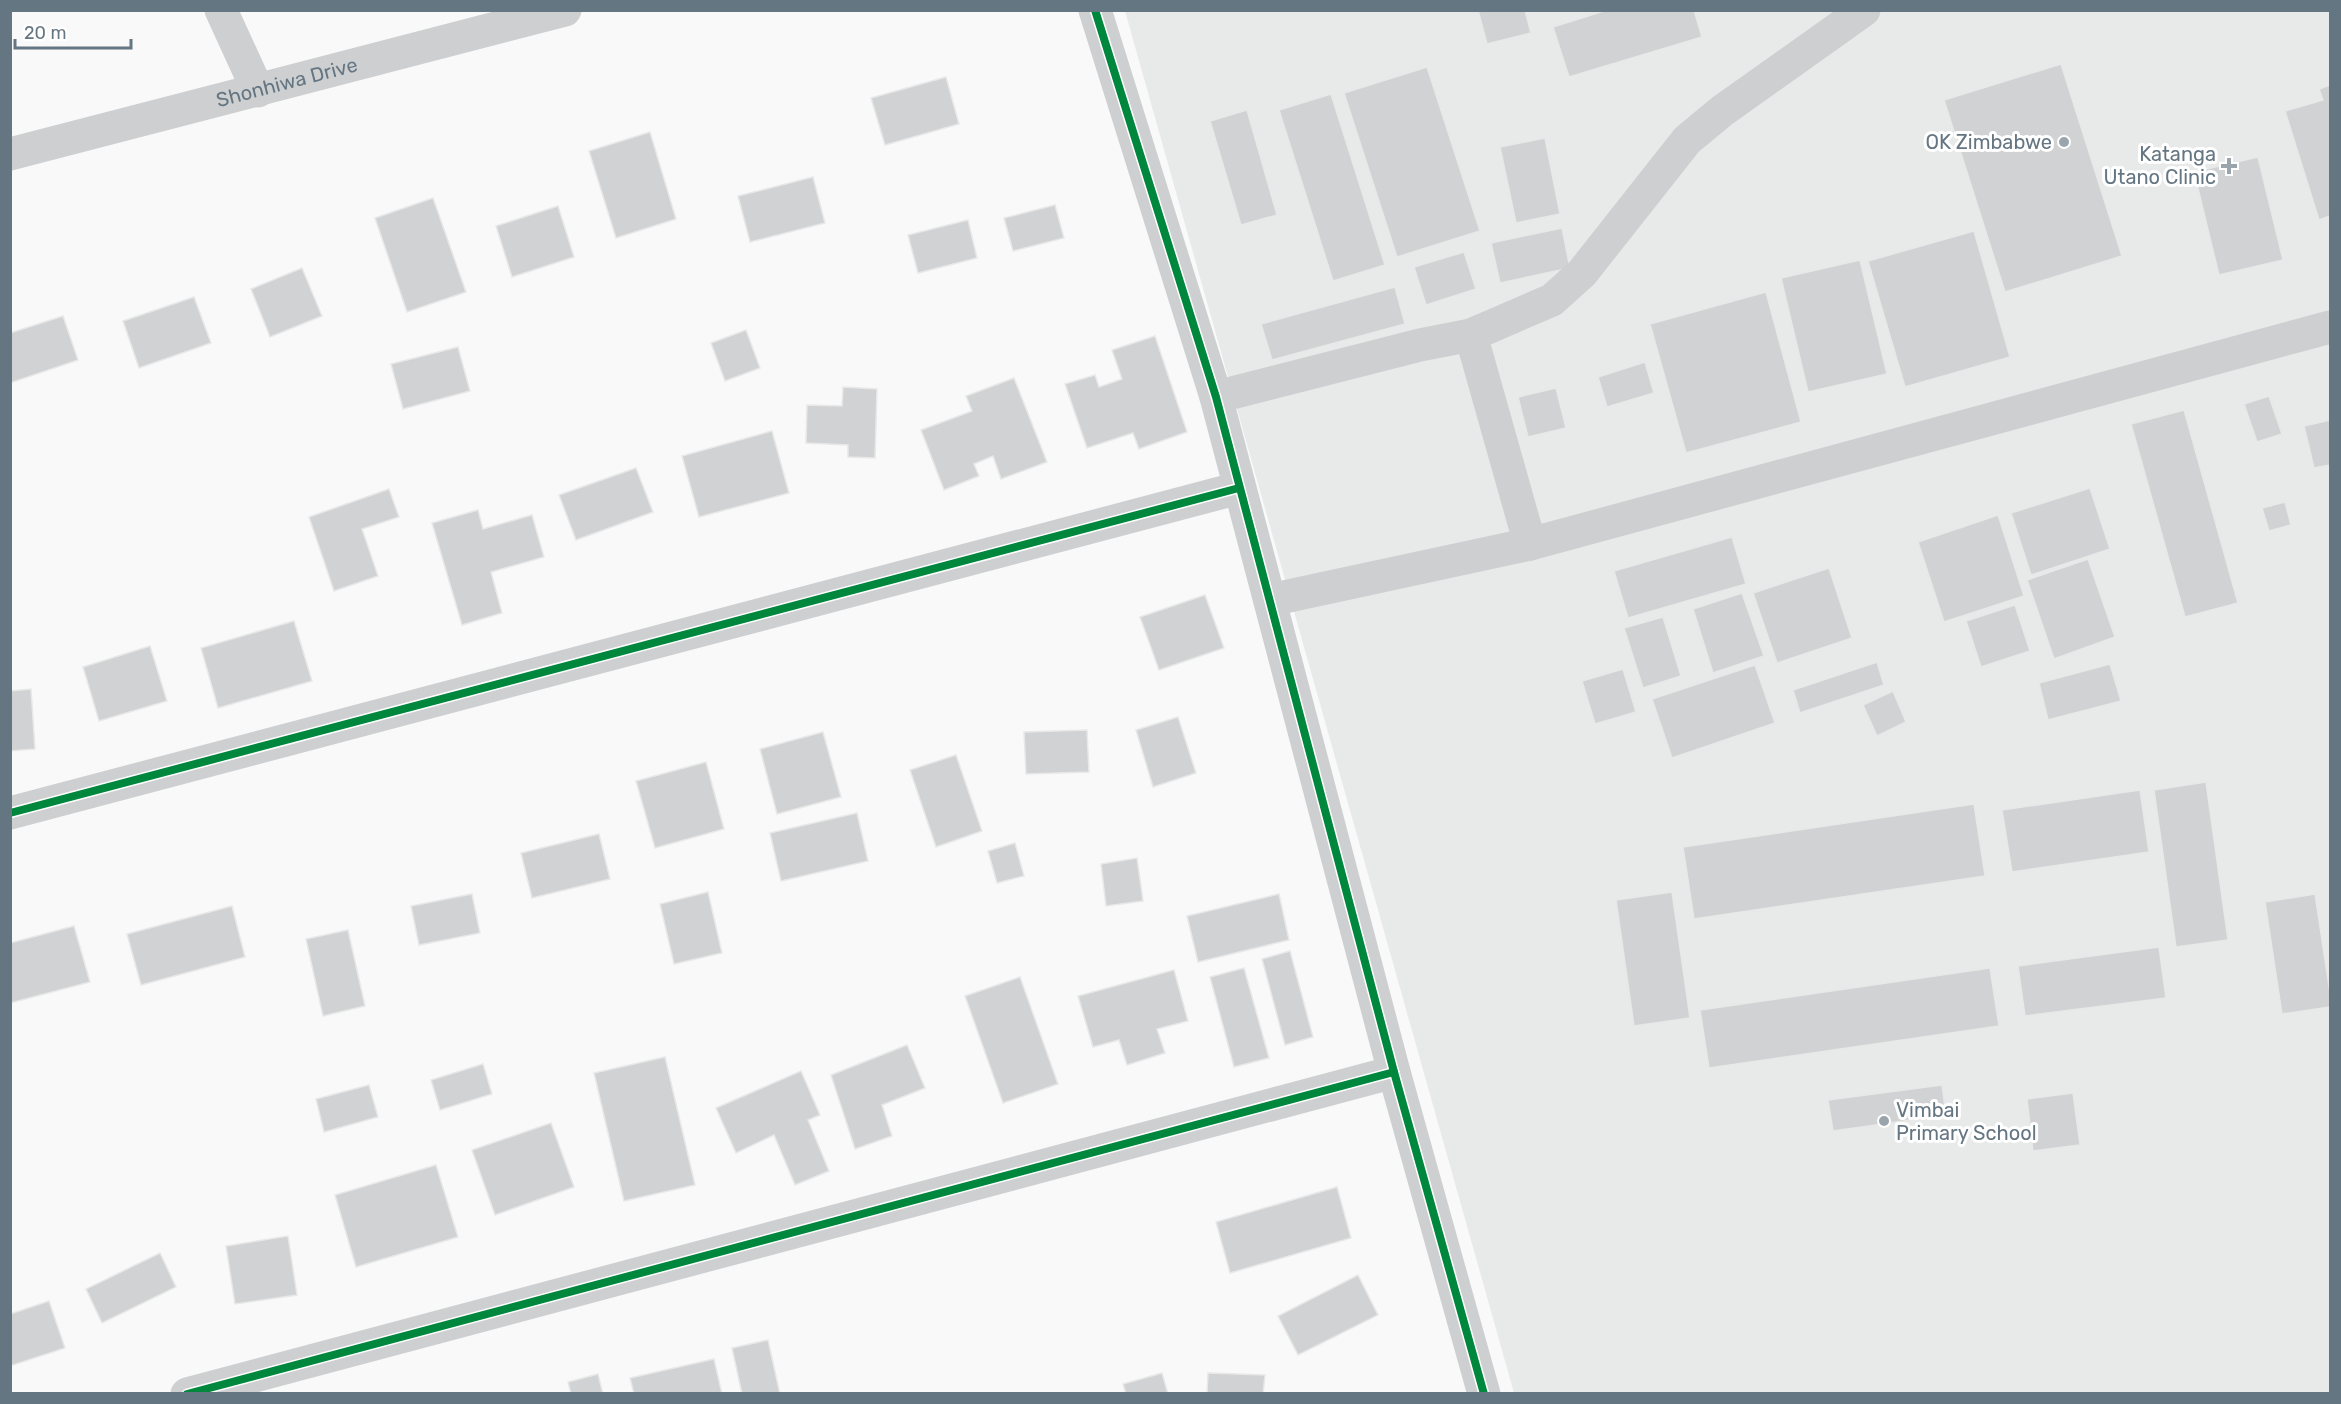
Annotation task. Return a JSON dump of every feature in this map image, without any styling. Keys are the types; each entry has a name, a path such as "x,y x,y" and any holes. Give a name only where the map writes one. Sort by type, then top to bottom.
{"street":[{"path":"221,10 258,91"},
{"name":"Shonhiwa Drive","path":"10,154 565,10"},
{"path":"1095,10 1216,397 1394,1072 1484,1394"},
{"path":"1216,397 1420,345 1471,335 1552,300 1582,273 1687,140 1722,111 1864,10"},
{"path":"1270,600 1530,544 2331,327"},
{"path":"1471,335 1530,544"},
{"path":"10,813 1239,488"},
{"path":"187,1394 1394,1072"}],"shaded area":[{"path":"1125,11 2330,11 2330,1393 1514,1393"}],"building":[{"path":"1478,10 1525,10 1531,33 1487,44"},
{"path":"1607,10 1694,10 1702,37 1569,77 1553,27"},
{"path":"2061,64 2122,256 2005,292 1944,100"},
{"path":"1427,67 1480,231 1397,257 1344,93"},
{"path":"946,77 959,124 885,145 871,98"},
{"path":"2330,85 2330,216 2319,220 2285,111 2323,100 2319,89"},
{"path":"1331,94 1385,265 1333,281 1279,110"},
{"path":"1247,110 1277,215 1241,225 1210,121"},
{"path":"650,132 676,219 616,238 589,151"},
{"path":"1545,138 1560,214 1516,223 1500,147"},
{"path":"2258,157 2283,260 2219,275 2194,172"},
{"path":"813,177 825,223 750,242 738,196"},
{"path":"433,198 466,292 407,312 375,218"},
{"path":"1055,205 1064,238 1013,251 1004,218"},
{"path":"558,206 574,257 512,277 496,226"},
{"path":"968,220 977,258 918,273 908,235"},
{"path":"1562,228 1570,268 1500,283 1491,243"},
{"path":"1974,231 2010,357 1905,387 1868,261"},
{"path":"1464,252 1476,289 1426,305 1414,267"},
{"path":"1860,260 1887,374 1808,392 1781,278"},
{"path":"302,268 322,316 270,337 251,289"},
{"path":"1395,287 1405,324 1272,360 1261,324"},
{"path":"1766,292 1801,422 1686,453 1650,324"},
{"path":"194,297 211,343 139,368 123,321"},
{"path":"63,316 78,360 10,383 10,333"},
{"path":"746,330 760,368 725,381 711,343"},
{"path":"1155,336 1187,432 1139,449 1133,433 1087,448 1065,384 1095,375 1099,387 1122,379 1112,350"},
{"path":"458,347 470,391 403,409 391,364"},
{"path":"1645,362 1654,393 1607,407 1598,377"},
{"path":"1014,378 1047,462 1001,479 993,456 974,464 979,476 944,490 921,430 972,411 966,396"},
{"path":"843,387 877,389 875,458 848,457 848,445 806,443 807,405 842,406"},
{"path":"1556,388 1566,428 1528,437 1518,397"},
{"path":"2269,396 2282,434 2257,442 2244,404"},
{"path":"2184,410 2238,603 2185,617 2131,424"},
{"path":"2330,420 2330,465 2314,468 2304,426"},
{"path":"772,431 789,493 699,517 682,456"},
{"path":"636,468 653,512 576,540 559,495"},
{"path":"2090,488 2110,549 2031,575 2011,513"},
{"path":"389,489 399,517 362,529 378,576 334,591 309,517"},
{"path":"2285,502 2291,525 2269,531 2262,508"},
{"path":"478,510 483,529 532,515 544,557 491,572 502,613 462,625 432,523"},
{"path":"1998,515 2024,596 1944,622 1918,542"},
{"path":"1732,537 1746,584 1628,618 1614,571"},
{"path":"2088,559 2115,637 2054,659 2027,580"},
{"path":"1829,568 1852,638 1777,663 1753,593"},
{"path":"1742,593 1764,656 1713,673 1693,609"},
{"path":"1205,595 1224,648 1159,670 1140,617"},
{"path":"2015,605 2030,651 1981,667 1966,621"},
{"path":"1663,617 1681,676 1643,688 1624,628"},
{"path":"294,621 312,681 218,708 201,648"},
{"path":"150,646 167,701 99,721 83,667"},
{"path":"1877,662 1884,685 1800,713 1793,690"},
{"path":"2110,664 2121,701 2048,720 2039,683"},
{"path":"1755,665 1775,723 1672,758 1652,699"},
{"path":"1623,669 1636,712 1595,724 1582,681"},
{"path":"31,689 35,749 10,751 10,691"},
{"path":"1893,691 1906,722 1877,736 1863,705"},
{"path":"1178,717 1196,773 1153,787 1136,730"},
{"path":"1087,730 1089,772 1026,774 1024,732"},
{"path":"823,732 841,797 777,814 760,749"},
{"path":"956,755 982,831 936,847 910,770"},
{"path":"706,762 724,829 655,848 636,781"},
{"path":"2206,782 2228,940 2176,947 2154,790"},
{"path":"2140,790 2149,852 2012,872 2002,810"},
{"path":"1974,804 1985,876 1694,919 1683,847"},
{"path":"857,813 868,861 781,881 770,833"},
{"path":"599,834 610,879 532,898 521,853"},
{"path":"1015,843 1024,876 997,883 988,851"},
{"path":"1137,858 1143,901 1106,906 1101,864"},
{"path":"708,892 722,953 674,964 660,904"},
{"path":"1672,892 1690,1018 1634,1026 1616,900"},
{"path":"472,894 480,933 419,945 411,906"},
{"path":"1279,894 1289,940 1198,962 1187,916"},
{"path":"2315,894 2330,993 2330,1007 2282,1014 2265,902"},
{"path":"232,906 245,957 141,985 127,934"},
{"path":"74,926 90,982 10,1003 10,943"},
{"path":"348,930 365,1006 323,1016 306,939"},
{"path":"2159,947 2166,998 2025,1016 2018,966"},
{"path":"1290,951 1313,1037 1285,1045 1262,959"},
{"path":"1244,968 1269,1058 1234,1067 1210,977"},
{"path":"1990,968 1999,1026 1709,1068 1700,1010"},
{"path":"1174,970 1188,1021 1157,1029 1165,1053 1127,1065 1119,1040 1093,1047 1078,996"},
{"path":"1020,977 1058,1084 1003,1103 965,996"},
{"path":"907,1045 925,1088 882,1105 892,1136 855,1149 831,1075"},
{"path":"665,1057 695,1185 624,1201 594,1073"},
{"path":"483,1064 492,1094 440,1110 431,1080"},
{"path":"801,1071 820,1115 808,1120 829,1171 795,1185 774,1135 736,1153 716,1108"},
{"path":"369,1085 378,1117 324,1132 316,1099"},
{"path":"1942,1085 1946,1115 1833,1131 1828,1100"},
{"path":"2073,1093 2080,1145 2033,1151 2027,1099"},
{"path":"551,1123 574,1187 495,1215 472,1150"},
{"path":"436,1165 458,1237 356,1267 335,1195"},
{"path":"1337,1187 1351,1238 1230,1273 1216,1222"},
{"path":"288,1236 297,1295 235,1304 226,1246"},
{"path":"160,1253 176,1287 102,1323 86,1289"},
{"path":"1358,1275 1378,1315 1298,1355 1278,1316"},
{"path":"49,1301 65,1348 10,1366 10,1314"},
{"path":"768,1340 780,1394 742,1394 732,1348"},
{"path":"714,1359 722,1394 634,1394 630,1378"},
{"path":"1162,1373 1168,1394 1126,1394 1123,1384"},
{"path":"1208,1373 1265,1375 1263,1394 1207,1394"},
{"path":"598,1374 603,1394 571,1394 568,1382"}],"cycle path":[{"path":"1095,10 1216,397 1394,1072 1484,1394"},
{"path":"10,813 1239,488"},
{"path":"187,1394 1394,1072"}],"place":[{"name":"OK Zimbabwe","path":"2064,142"},
{"name":"Katanga Utano Clinic","path":"2229,166"},
{"name":"Vimbai Primary School","path":"1884,1121"}]}
